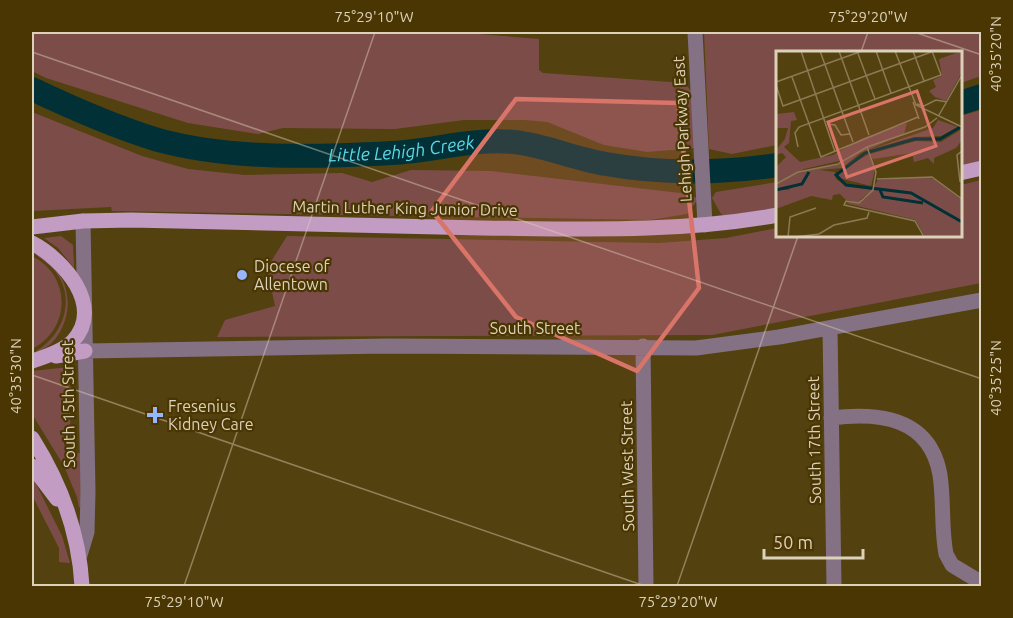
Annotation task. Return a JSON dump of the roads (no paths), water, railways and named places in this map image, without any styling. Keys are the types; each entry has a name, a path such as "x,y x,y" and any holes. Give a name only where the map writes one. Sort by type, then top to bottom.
{"main road":[{"path":"962,173 981,168"},
{"name":"Martin Luther King Junior Drive","path":"32,227 83,221 553,229 705,225 776,215"},
{"path":"32,243 65,268 79,291 84,308 82,323 72,342 37,360"},
{"path":"37,360 85,351"},
{"path":"32,438 59,486 70,515 80,555"},
{"path":"32,466 70,515"},
{"name":"South 15th Street","path":"80,555 82,586"}],"street":[{"name":"Lehigh Parkway East","path":"694,32 705,225"},
{"name":"South 15th Street","path":"80,555 87,532 83,221"},
{"name":"South Street","path":"85,351 281,347 643,346 696,348 830,328 981,300"},
{"name":"South 17th Street","path":"830,328 834,586"},
{"name":"South West Street","path":"643,346 646,586"},
{"path":"831,418 855,415 881,417 898,421 922,436 933,454 940,474 946,554 952,565 981,583"}],"waterway":[{"name":"Little Lehigh Creek","path":"32,89 94,117 142,135 215,151 274,156 392,153 499,141 548,149 594,162 648,170 713,171 776,165"},
{"name":"Little Lehigh Creek","path":"962,102 982,96"}],"place":[{"name":"Diocese of Allentown","path":"242,275"},
{"name":"Fresenius Kidney Care","path":"155,415"}]}
